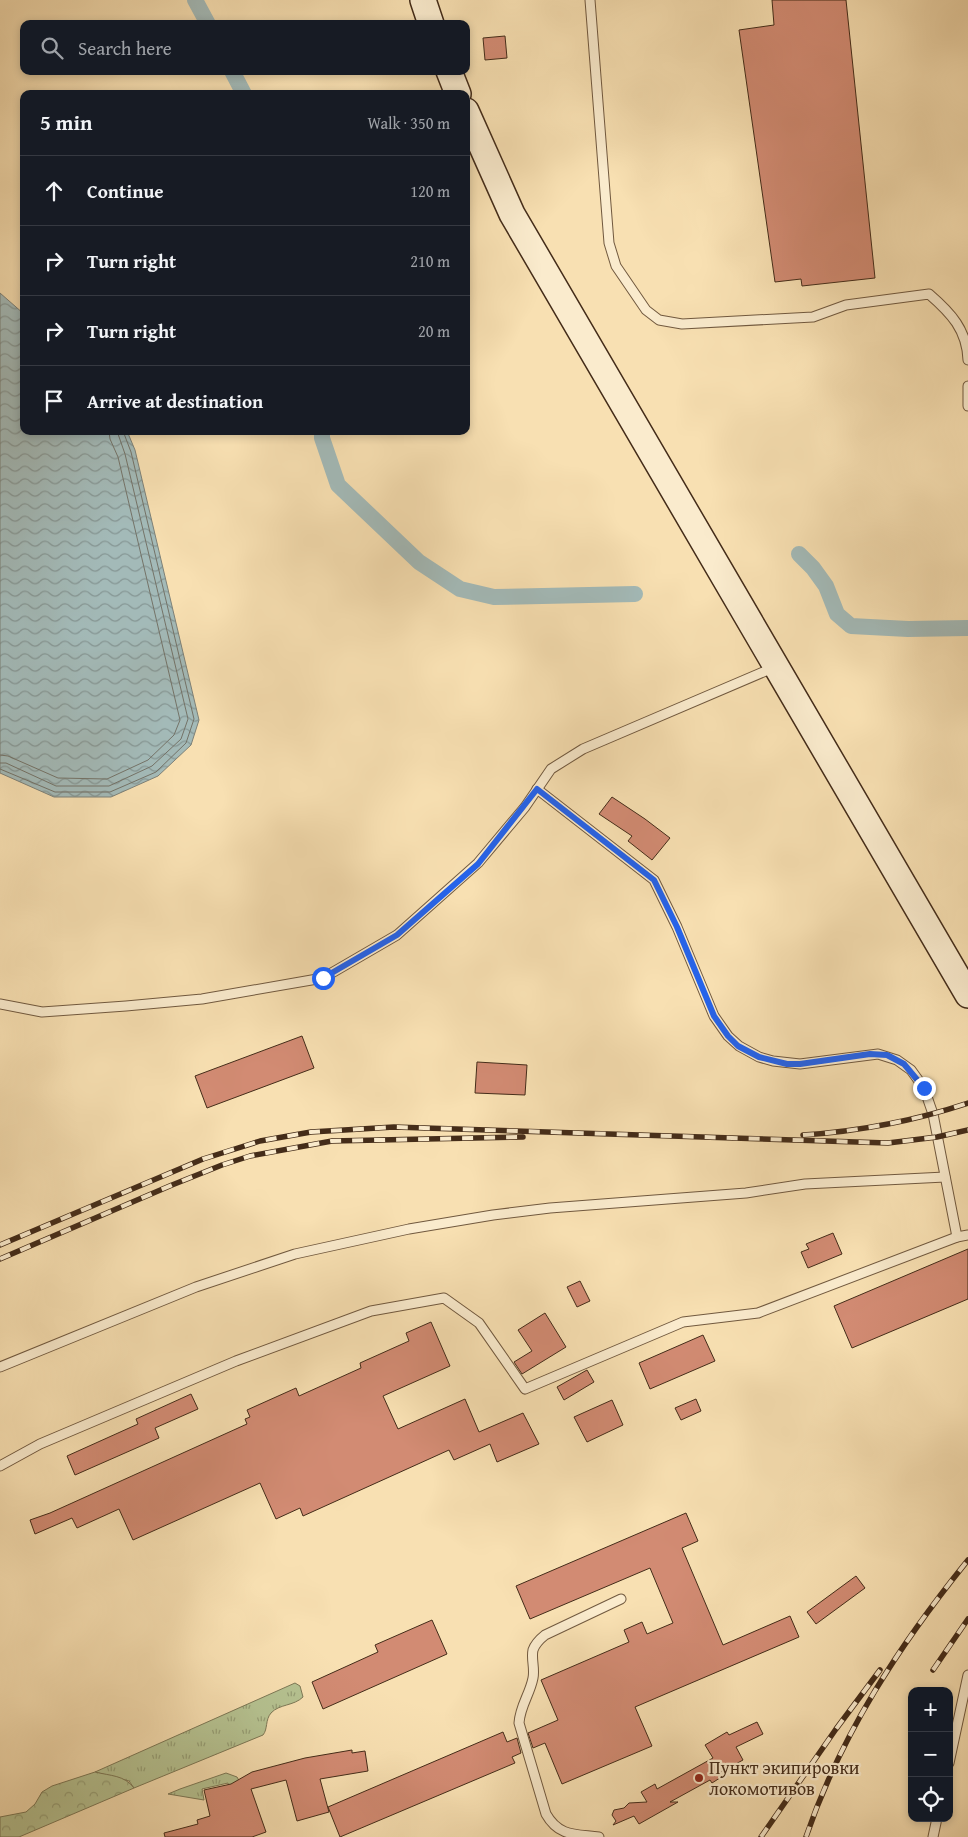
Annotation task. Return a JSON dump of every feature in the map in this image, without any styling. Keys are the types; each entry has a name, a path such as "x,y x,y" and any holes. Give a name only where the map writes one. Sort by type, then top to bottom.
{"street":[{"path":"423,0 430,20"},
{"path":"451,75 456,90"},
{"path":"470,120 512,214 968,995"}],"lane":[{"path":"590,0 608,243 616,266 646,310 659,320 682,324 813,317 846,305 929,294 957,321 968,360"},
{"path":"968,386 968,406"},
{"path":"0,1004 42,1012 126,1006 202,998 323,978 397,935 478,864 551,769 583,749 775,667"},
{"path":"537,789 654,880 677,927 714,1016 728,1036 738,1046 759,1057 787,1064 878,1054 897,1060 911,1070 924,1088 929,1100 957,1237"},
{"path":"0,1367 204,1284 295,1254 410,1229 493,1214 550,1208 746,1193 804,1184 945,1176"},
{"path":"0,1466 40,1444 227,1365 371,1311 444,1298 479,1323 525,1389 683,1322 758,1313 957,1237 968,1235"},
{"path":"599,1837 570,1834 561,1830 549,1819 519,1723 533,1678 534,1666 532,1656 538,1642 545,1635 621,1599"},
{"path":"953,1744 968,1675"},
{"path":"933,1837 936,1822"}],"green space":[{"path":"295,1683 300,1686 303,1697 274,1710 268,1719 263,1735 134,1788 129,1781 95,1772"},
{"path":"95,1772 121,1778 134,1788 19,1837 0,1837 0,1817 26,1812 35,1804 42,1792 52,1786"},
{"path":"226,1773 237,1777 241,1784 231,1800 228,1783 202,1789 204,1800 168,1794 180,1789"}],"water":[{"path":"0,293 20,310 20,435 129,435 135,450 199,720 191,745 158,776 111,797 54,797 0,773"}],"building":[{"path":"772,0 846,0 875,278 802,286 801,279 775,282 739,30 774,25"},
{"path":"505,36 507,58 485,60 483,38"},
{"path":"612,797 670,838 652,860 628,841 632,836 599,814"},
{"path":"302,1036 314,1068 207,1108 195,1076"},
{"path":"477,1062 527,1065 525,1095 475,1093"},
{"path":"833,1233 842,1254 808,1268 801,1252 809,1249 806,1244"},
{"path":"968,1249 968,1299 852,1348 834,1306"},
{"path":"580,1281 590,1301 577,1307 567,1287"},
{"path":"545,1313 566,1347 522,1374 514,1362 532,1351 518,1330"},
{"path":"431,1322 450,1366 383,1396 398,1429 465,1399 479,1432 523,1413 539,1444 497,1462 490,1444 454,1460 449,1450 303,1516 300,1508 276,1519 260,1483 133,1540 119,1509 77,1528 72,1518 35,1534 30,1520 50,1513 247,1424 245,1419 250,1417 247,1410 296,1388 299,1396 361,1368 360,1363 409,1341 406,1333"},
{"path":"703,1335 715,1361 650,1389 639,1363"},
{"path":"587,1370 594,1382 564,1400 557,1387"},
{"path":"191,1394 198,1409 155,1428 159,1438 75,1475 67,1456 138,1424 136,1419"},
{"path":"696,1399 701,1411 681,1420 675,1408"},
{"path":"612,1400 623,1425 587,1442 574,1417"},
{"path":"686,1513 698,1541 682,1548 723,1645 790,1616 799,1637 635,1707 652,1746 562,1784 545,1743 533,1748 528,1733 558,1720 541,1680 629,1642 624,1630 642,1622 647,1634 673,1623 650,1568 530,1619 516,1586"},
{"path":"856,1576 865,1588 816,1624 807,1612"},
{"path":"432,1620 447,1654 323,1709 312,1682 378,1652 375,1645"},
{"name":"Пункт экипировки локомотивов","path":"757,1722 763,1734 736,1747 743,1760 721,1772 723,1776 712,1783 710,1780 670,1802 678,1802 639,1824 634,1816 613,1825 616,1821 612,1815 614,1810 624,1808 629,1803 647,1802 641,1792 655,1784 657,1789 713,1758 705,1745 727,1732 729,1735"},
{"path":"503,1732 507,1742 517,1738 521,1753 512,1757 515,1763 340,1837 328,1807"},
{"path":"352,1750 352,1753 365,1751 368,1771 320,1779 329,1812 297,1821 286,1780 251,1789 266,1832 252,1837 165,1837 164,1833 198,1824 197,1820 210,1816 204,1790 231,1784 252,1772 305,1758"}],"waterway":[{"path":"195,0 206,20"},
{"path":"234,75 242,90"},
{"path":"322,435 338,485 419,562 460,589 494,597 635,594"},
{"path":"799,554 813,568 826,586 837,614 851,626 908,629 968,628"}],"railway":[{"path":"803,1135 887,1124 968,1103"},
{"path":"0,1245 203,1159 260,1141 311,1132 394,1127 888,1143 937,1137 968,1130"},
{"path":"0,1259 172,1185 250,1156 332,1141 523,1137"},
{"path":"806,1837 820,1799 837,1762 875,1691 919,1624 968,1560"},
{"path":"933,1670 968,1619"},
{"path":"761,1837 836,1729 880,1670"}],"place":[{"name":"Пункт экипировки локомотивов","path":"699,1778"}],"route":[{"path":"323,978 397,935 478,864 537,789 654,880 677,927 714,1016 728,1036 738,1046 759,1057 787,1064 800,1064 870,1054 887,1055 911,1070 924,1088"}]}
